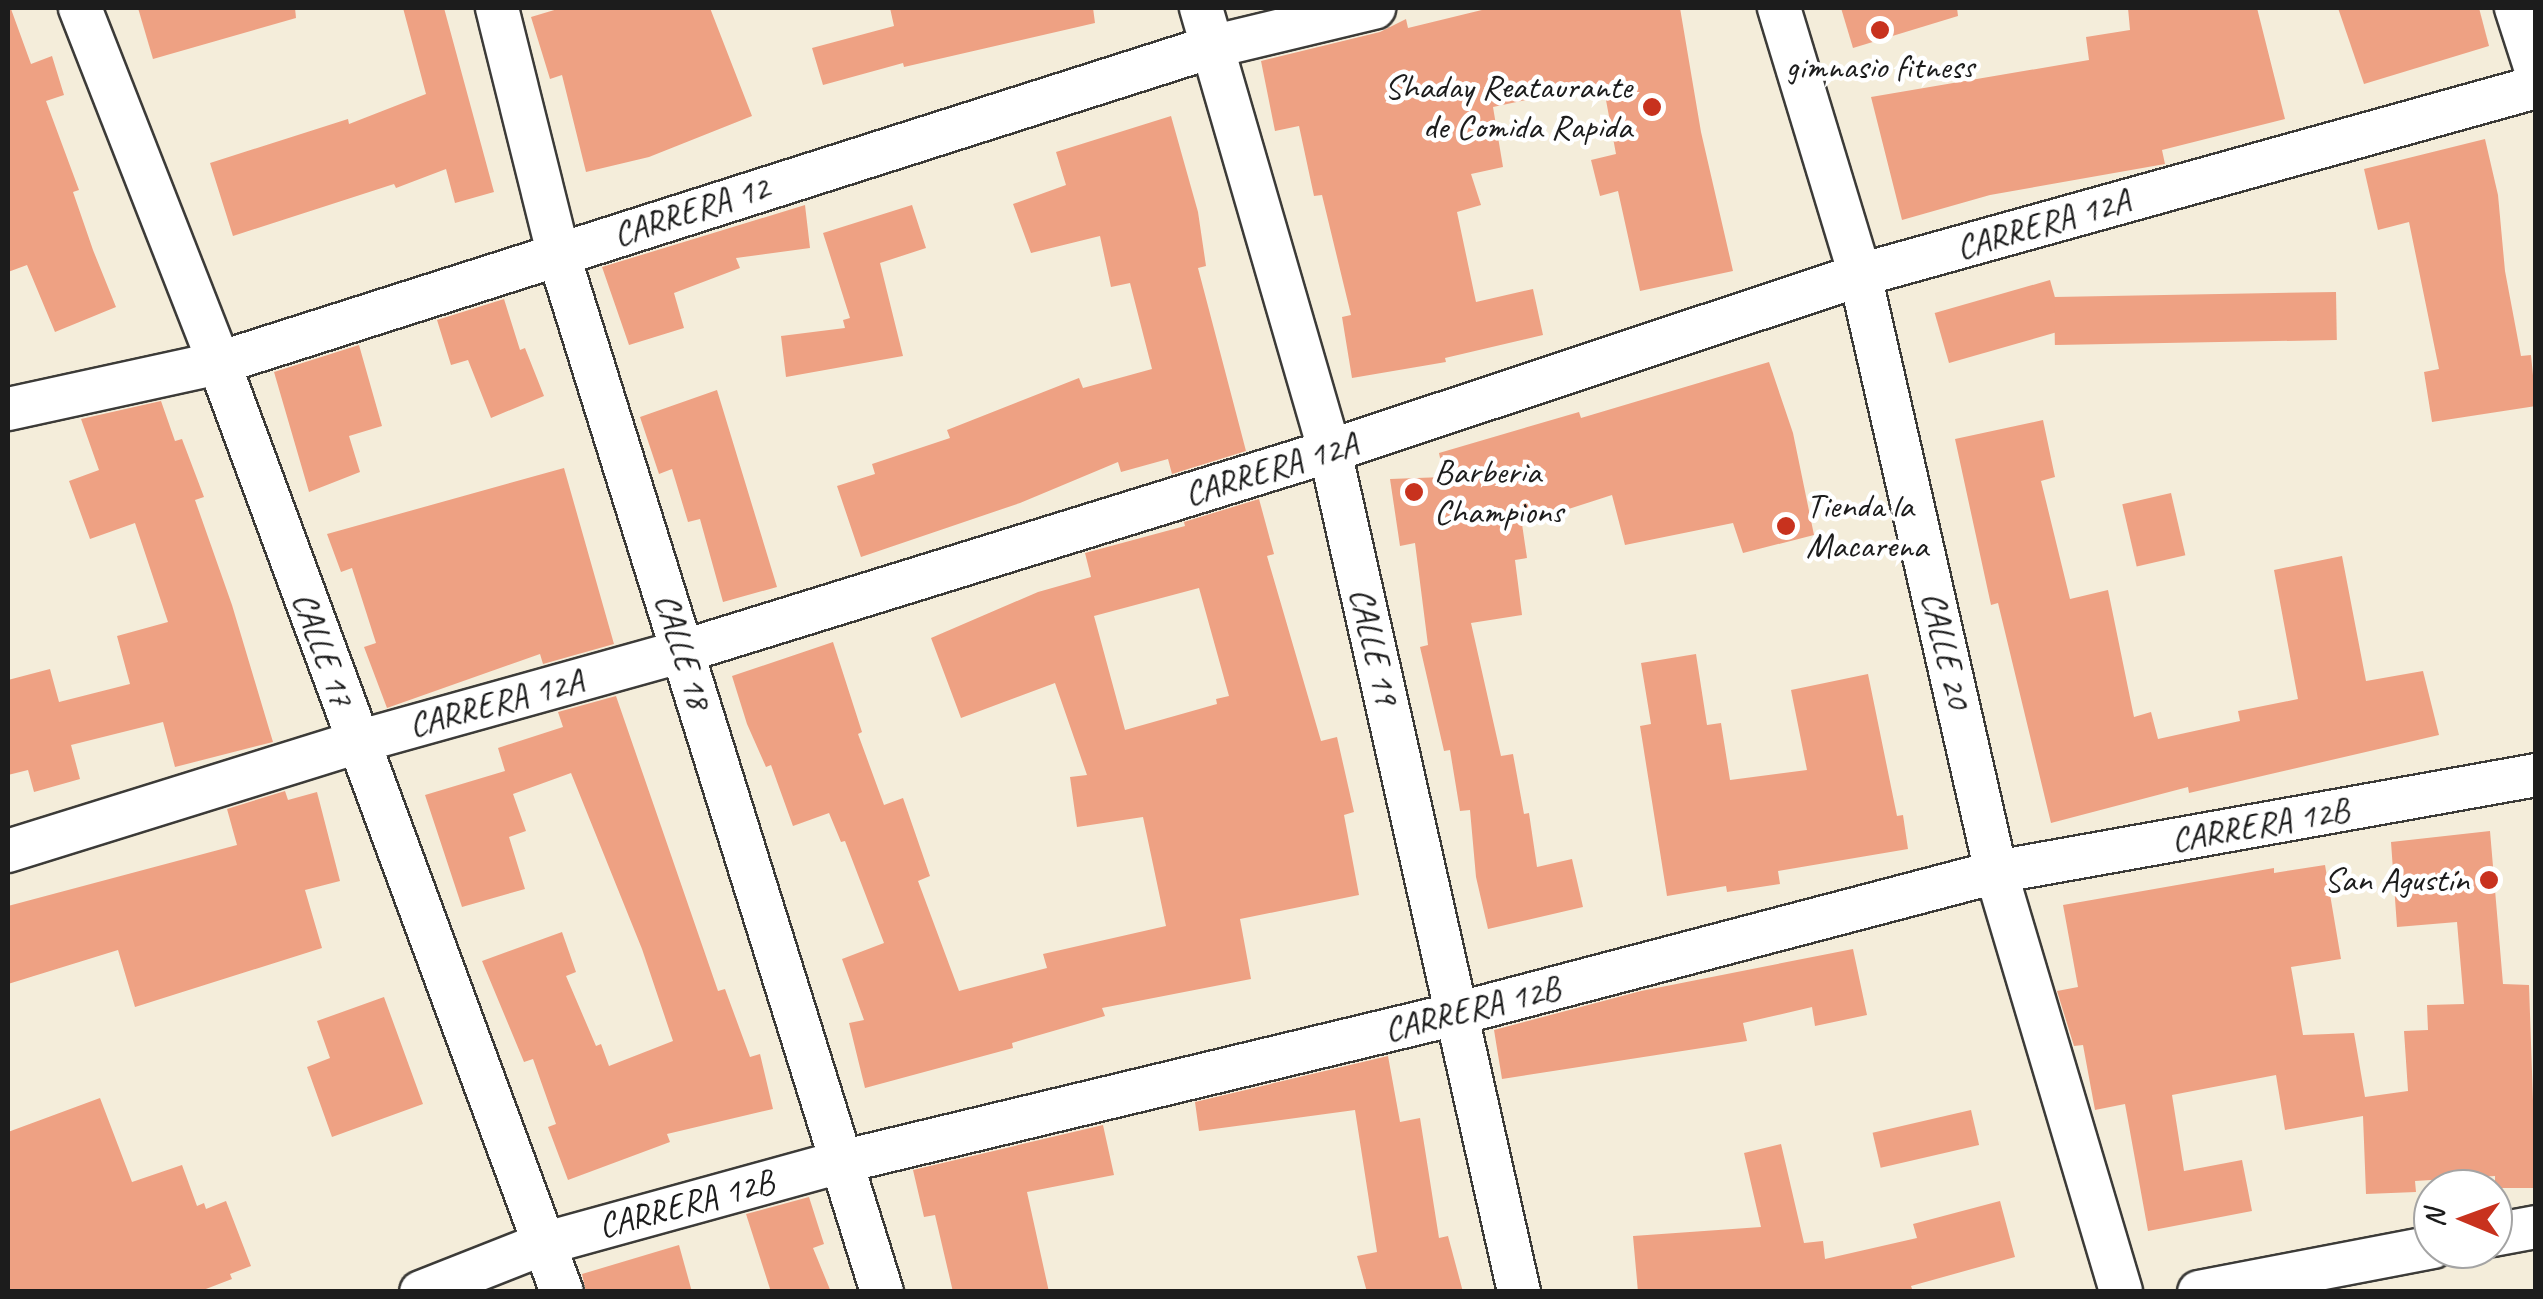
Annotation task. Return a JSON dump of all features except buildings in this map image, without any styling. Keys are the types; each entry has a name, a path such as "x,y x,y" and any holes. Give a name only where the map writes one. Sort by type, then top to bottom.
{"street":[{"name":"CALLE 17","path":"80,8 219,363 562,1292"},
{"name":"CALLE 18","path":"497,8 558,253 882,1292"},
{"name":"CARRERA 12","path":"8,409 219,363 558,253 1206,27 1374,8"},
{"name":"CALLE 20","path":"1779,8 1860,275 1996,872 2120,1292"},
{"path":"2516,8 2536,70"},
{"name":"CALLE 19","path":"1206,27 1330,451 1519,1292"},
{"name":"CARRERA 12A","path":"8,851 357,742 684,651 1330,451 1860,275 2536,87"},
{"name":"CARRERA 12B","path":"421,1292 544,1244 841,1162 1456,1014 1996,872 2536,776"},
{"path":"2199,1292 2413,1251"}],"place":[{"name":"gimnasio fitness","path":"1880,30"},
{"name":"Shaday Reataurante de Comida Rapida","path":"1652,107"},
{"name":"Barberia Champions","path":"1414,492"},
{"name":"Tienda la Macarena","path":"1786,526"},
{"name":"San Agustín","path":"2489,880"}]}
